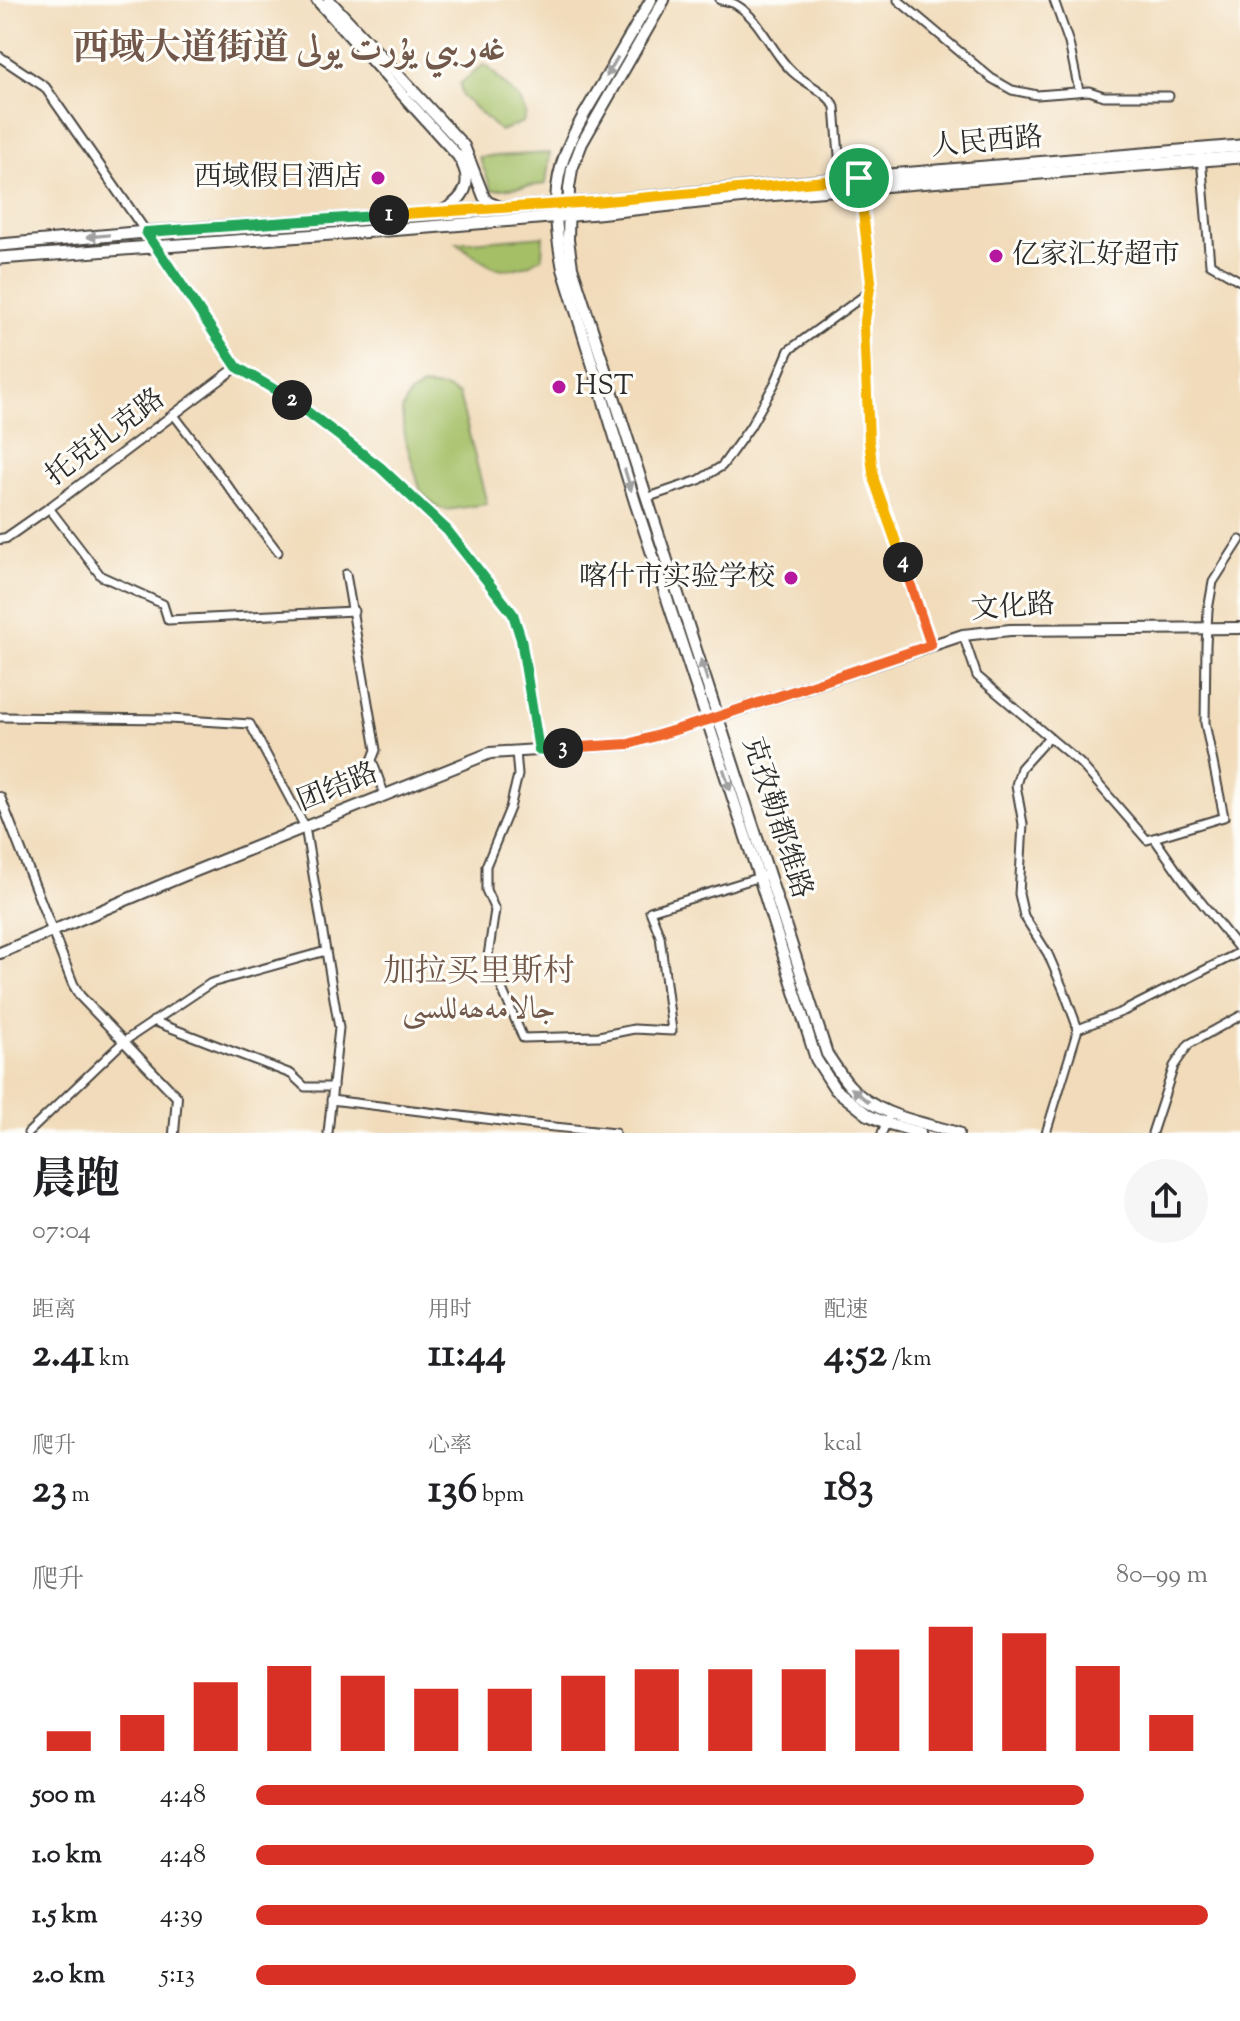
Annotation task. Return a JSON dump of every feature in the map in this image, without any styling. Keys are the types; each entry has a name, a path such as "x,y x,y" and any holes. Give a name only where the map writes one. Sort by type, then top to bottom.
{"main road":[{"path":"317,0 463,164 467,186 463,195 443,211"},
{"path":"329,0 464,146 484,197 500,207"},
{"path":"562,210 560,170 572,135 651,0"},
{"path":"562,210 582,143 664,0"},
{"name":"人民西路","path":"1201,155 1240,146"},
{"name":"人民西路","path":"562,210 1201,155 1240,157"},
{"path":"0,245 500,207 562,210"},
{"path":"0,258 429,227 562,210"},
{"name":"克孜勒都维路","path":"562,210 572,267 719,716 816,1059 835,1089 868,1115 920,1133"},
{"name":"克孜勒都维路","path":"562,210 557,242 563,269 635,502 764,875"},
{"name":"文化路","path":"708,720 963,635 1010,630 1240,628"},
{"name":"团结路","path":"0,953 490,753 629,744 708,720"},
{"name":"克孜勒都维路","path":"886,1123 958,1133"}],"street":[{"path":"720,0 736,4 751,17 794,74 831,100 835,107 842,184"},
{"path":"898,0 991,78 1012,90 1037,95 1089,91 1104,96 1169,96"},
{"path":"1054,0 1069,43 1079,91"},
{"path":"0,57 45,87 237,367 296,402 380,467 447,530 490,583 513,614 521,639 539,750"},
{"path":"1201,155 1210,264 1240,281"},
{"path":"859,183 871,281 864,327 874,480 931,645"},
{"path":"646,498 699,480 722,466 750,427 775,383 789,350 869,292"},
{"name":"托克扎克路","path":"0,539 49,508 237,367"},
{"path":"174,415 278,552"},
{"path":"49,508 101,576 163,604 168,620 354,611"},
{"path":"963,635 977,676 1081,764 1147,840 1224,817 1205,723 1207,628 1213,582 1240,540"},
{"path":"346,574 376,750 372,760 385,796"},
{"path":"0,717 169,719 250,724 305,827 339,1028 328,1133"},
{"path":"1046,1133 1078,1029 1048,954 1024,916 1019,894 1023,824 1016,785 1021,768 1049,737"},
{"path":"516,751 518,775 510,808 486,866 486,890 495,910 488,956 523,1038 599,1036 634,1029 672,1031 660,936 650,911 764,875"},
{"path":"0,797 2,811 80,996 177,1097 174,1133"},
{"path":"1078,1029 1124,1011 1240,952 1154,838"},
{"path":"28,1133 123,1042 211,983 326,951"},
{"path":"1152,1133 1174,1066 1189,1044 1240,1016"},
{"path":"153,1021 291,1074 305,1087 333,1087"},
{"path":"331,1100 615,1133"}],"green space":[{"path":"483,65 519,99 526,113 523,122 500,131 462,96 460,84"},
{"path":"550,153 546,184 492,190 479,157"},
{"path":"543,236 542,257 509,269 488,264 457,243"},
{"path":"423,386 445,388 459,395 487,504 447,510 436,507 421,492 404,435 402,410 410,394"}],"place":[{"name":"西域假日酒店","path":"378,178"},
{"name":"亿家汇好超市","path":"996,256"},
{"name":"HST","path":"559,387"},
{"name":"喀什市实验学校","path":"791,578"}],"district":[{"name":"西域大道街道 غەربىي يۇرت يولى","path":"289,50"},
{"name":"加拉买里斯村 جالامەھەللىسى","path":"479,992"}],"route":[{"path":"859,178 871,281 864,327 874,480 931,645 629,744 539,750 521,639 513,614 490,583 447,530 380,467 296,402 237,367 146,232 595,202 859,178"}]}
